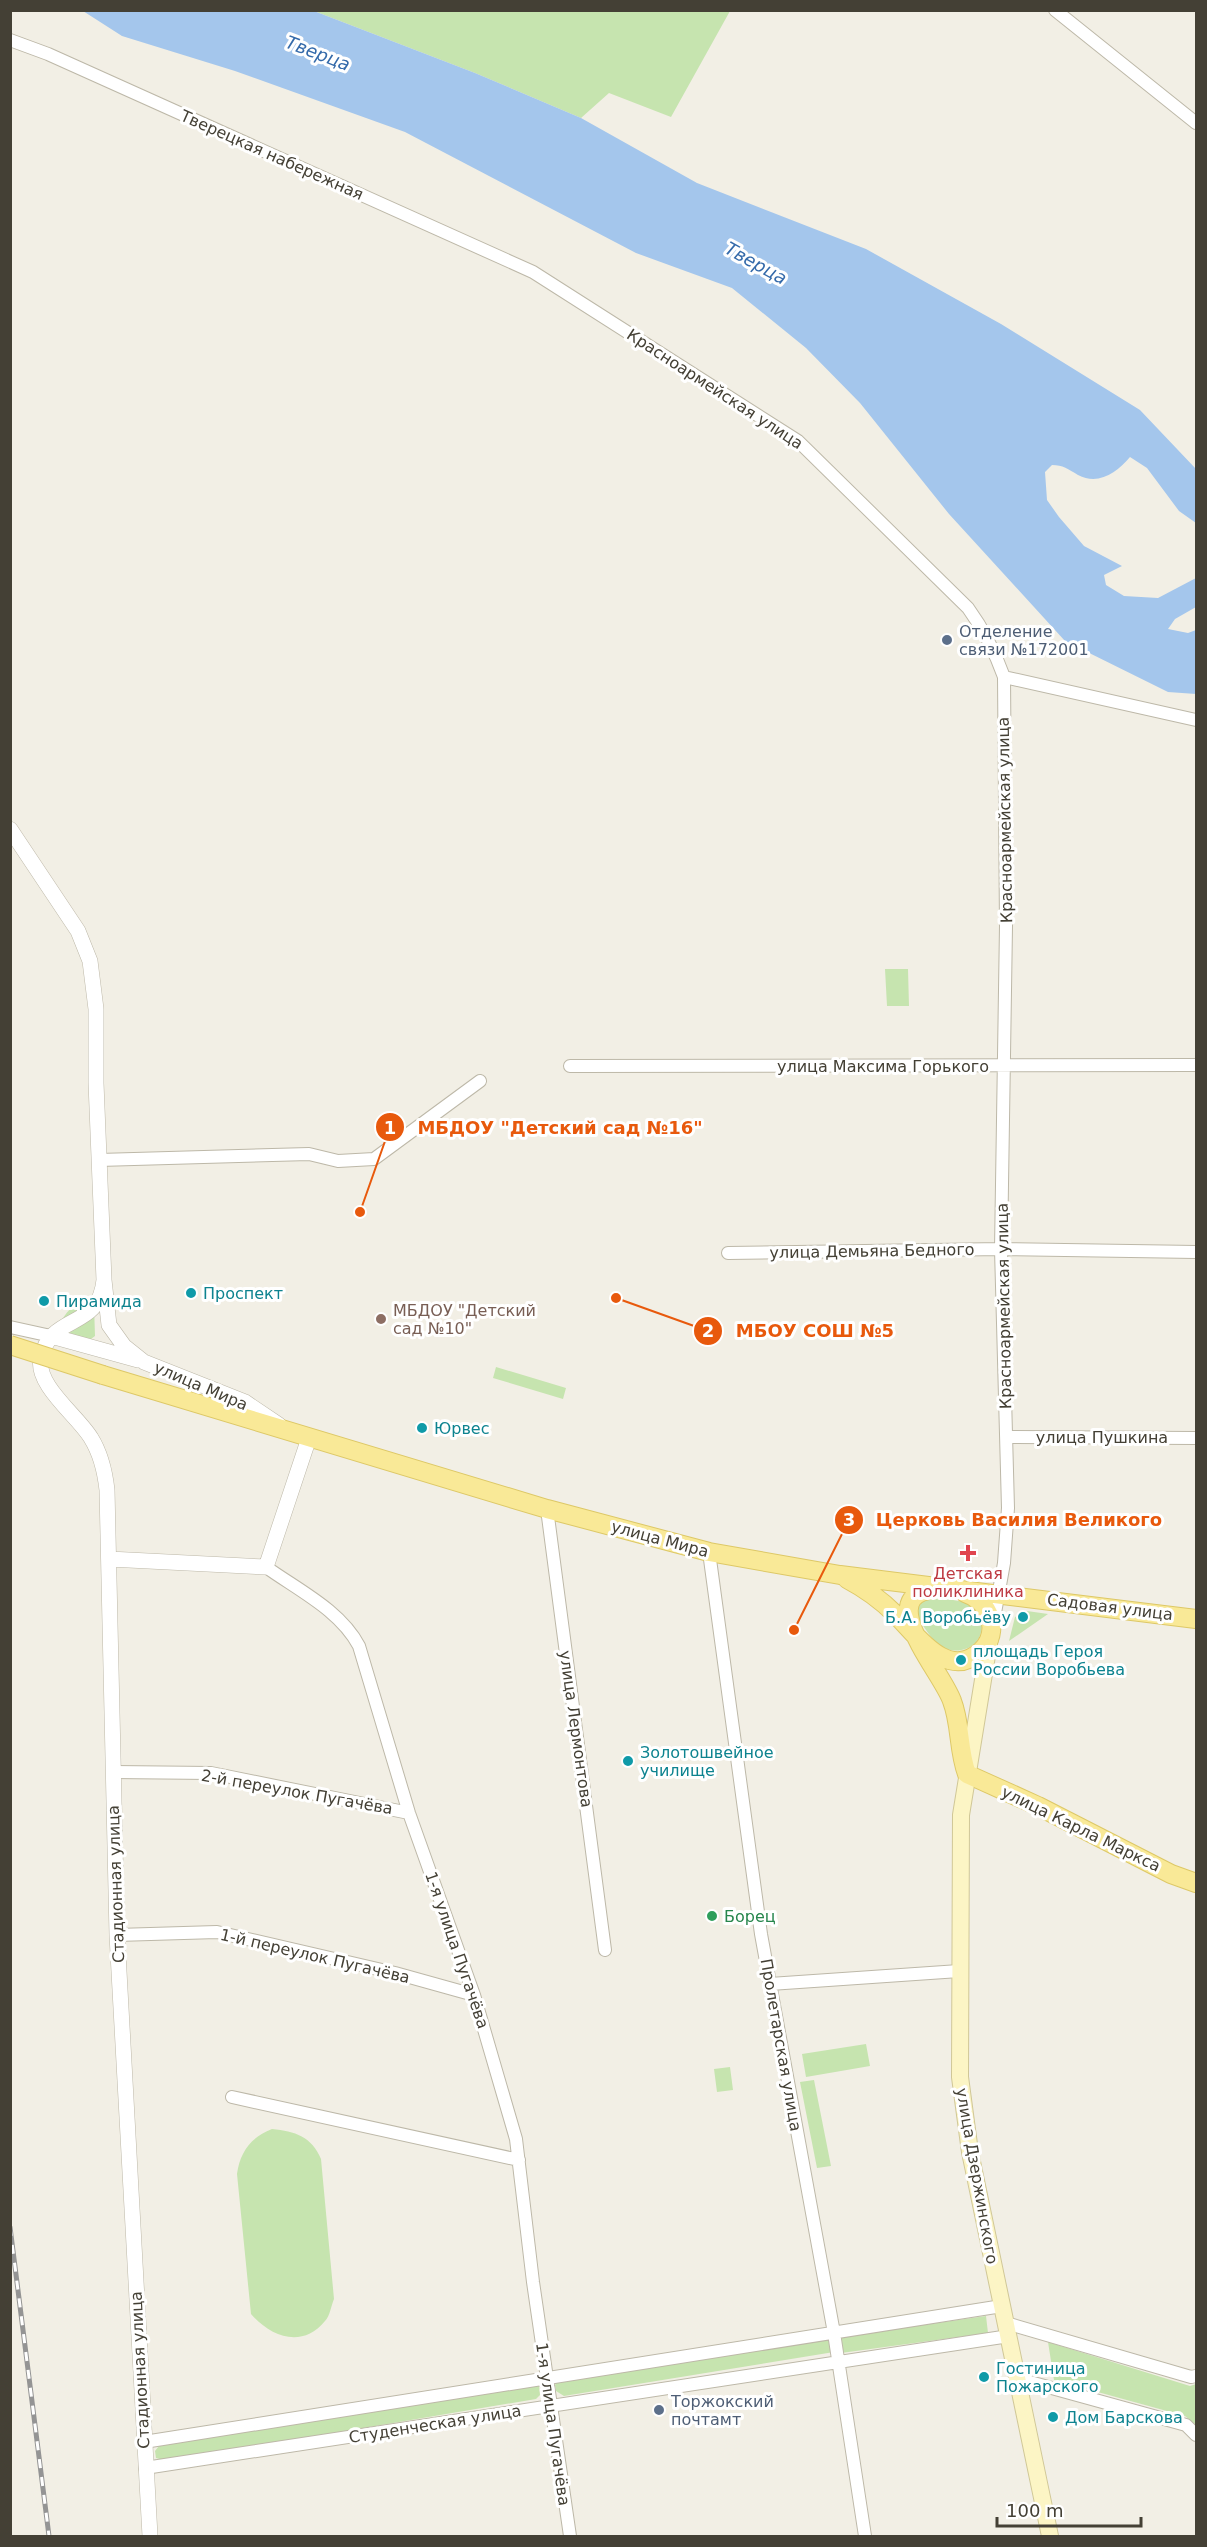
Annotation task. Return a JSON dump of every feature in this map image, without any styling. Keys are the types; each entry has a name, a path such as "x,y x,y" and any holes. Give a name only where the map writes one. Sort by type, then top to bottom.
{"main road":[{"path":"10,1345 286,1431"},
{"name":"улица Мира","path":"286,1431 547,1509 709,1552 840,1575 952,1589"},
{"name":"улица Мира","path":"840,1575 863,1588 886,1606 917,1638"},
{"path":"917,1638 940,1657 957,1661 976,1654 991,1634 990,1617 983,1604 972,1595 952,1589 922,1591 912,1599 908,1617 917,1638 943,1680 953,1703 967,1774"},
{"name":"Садовая улица","path":"952,1589 1197,1618"},
{"name":"улица Дзержинского","path":"991,1634 961,1815 959,2061 963,2107 1050,2536"},
{"name":"улица Карла Маркса","path":"967,1774 1038,1806 1171,1874 1197,1883"}],"street":[{"path":"1054,10 1197,123"},
{"name":"Тверецкая набережная","path":"10,40 48,54 533,272"},
{"name":"Красноармейская улица","path":"533,272 798,441 968,608 995,652 1004,677 1006,926 1000,1250 1008,1508 999,1594 991,1634"},
{"path":"1004,677 1197,720"},
{"path":"10,828 78,931 90,961 96,1009 99,1160 104,1280 109,1325"},
{"name":"улица Максима Горького","path":"570,1066 1197,1065"},
{"path":"99,1160 309,1154 338,1161 374,1159 480,1081"},
{"name":"улица Демьяна Бедного","path":"728,1253 1000,1250 1197,1252"},
{"path":"82,1319 97,1302 104,1280"},
{"path":"51,1336 65,1325 82,1319 96,1318 109,1325"},
{"name":"улица Мира","path":"109,1325 124,1346 144,1362 245,1402 286,1431"},
{"path":"10,1327 144,1362"},
{"name":"Стадионная улица","path":"51,1336 41,1357 43,1376 49,1387 85,1429 100,1458 107,1490 117,1935 150,2536"},
{"path":"109,1559 266,1567 309,1437"},
{"name":"улица Пушкина","path":"1007,1437 1197,1438"},
{"name":"улица Лермонтова","path":"547,1509 605,1950"},
{"name":"Пролетарская улица","path":"709,1552 770,1984 839,2362 865,2536"},
{"name":"1-я улица Пугачёва","path":"266,1567 333,1614 355,1638 363,1656 409,1813 474,1995 516,2139 546,2378 570,2536"},
{"name":"2-й переулок Пугачёва","path":"113,1772 211,1773 409,1813"},
{"name":"1-й переулок Пугачёва","path":"117,1935 217,1932 394,1973 474,1995"},
{"path":"770,1984 959,1971"},
{"path":"232,2097 519,2160"},
{"path":"1006,2322 1191,2377 1197,2376"},
{"name":"Студенческая улица","path":"144,2442 834,2333 1006,2322"},
{"name":"Студенческая улица","path":"146,2468 839,2362 1006,2322"},
{"path":"1019,2379 1186,2425 1197,2435"}],"green space":[{"path":"314,11 730,11 671,117 609,93 581,118 475,73"},
{"path":"885,969 908,969 909,1006 887,1006"},
{"path":"85,1298 92,1301 94,1305 95,1336 91,1339 58,1333 67,1312"},
{"path":"496,1367 566,1388 563,1399 493,1378"},
{"path":"936,1597 970,1603 978,1613 982,1628 980,1636 970,1647 955,1651 947,1649 935,1641 922,1624 918,1614 920,1604 922,1601"},
{"path":"1027,1611 1048,1614 1009,1641 1015,1617"},
{"path":"866,2044 870,2066 806,2077 802,2054"},
{"path":"730,2067 733,2090 717,2092 714,2069"},
{"path":"814,2080 831,2166 817,2168 800,2082"},
{"path":"272,2129 302,2136 313,2145 321,2159 334,2299 325,2321 316,2330 297,2337 277,2334 251,2314 237,2174 248,2146 258,2136"},
{"path":"986,2316 988,2333 841,2353 839,2337"},
{"path":"831,2336 834,2352 564,2396 556,2391 557,2381"},
{"path":"1048,2342 1190,2386 1196,2384 1196,2425 1185,2416 1054,2380"},
{"path":"533,2383 539,2386 540,2395 536,2399 167,2461 156,2458 155,2451 162,2442"}],"water":[{"name":"Тверца","path":"83,11 314,11 475,73 581,118 697,183 866,249 1001,324 1140,410 1196,469 1196,523 1179,511 1147,468 1130,457 1119,468 1100,478 1086,478 1056,465 1052,465 1045,472 1047,500 1059,517 1084,546 1122,566 1104,575 1106,585 1124,596 1158,598 1196,578 1196,607 1175,619 1168,629 1188,633 1196,630 1196,694 1168,692 1065,641 949,514 860,403 806,348 732,288 636,253 405,132 235,71 122,36"}],"railway":[{"path":"10,2227 49,2536"}],"place":[{"name":"Отделение связи №172001","path":"947,640"},
{"name":"МБДОУ \"Детский сад №16\"","path":"360,1212"},
{"name":"Проспект","path":"191,1293"},
{"name":"МБОУ СОШ №5","path":"616,1298"},
{"name":"Пирамида","path":"44,1301"},
{"name":"МБДОУ \"Детский сад №10\"","path":"381,1319"},
{"name":"Юрвес","path":"422,1428"},
{"name":"Детская поликлиника","path":"968,1553"},
{"name":"Б.А. Воробьёву","path":"1023,1617"},
{"name":"Церковь Василия Великого","path":"794,1630"},
{"name":"площадь Героя России Воробьева","path":"961,1660"},
{"name":"Золотошвейное училище","path":"628,1761"},
{"name":"Борец","path":"712,1916"},
{"name":"Гостиница Пожарского","path":"984,2377"},
{"name":"Торжокский почтамт","path":"659,2410"},
{"name":"Дом Барскова","path":"1053,2417"}]}
